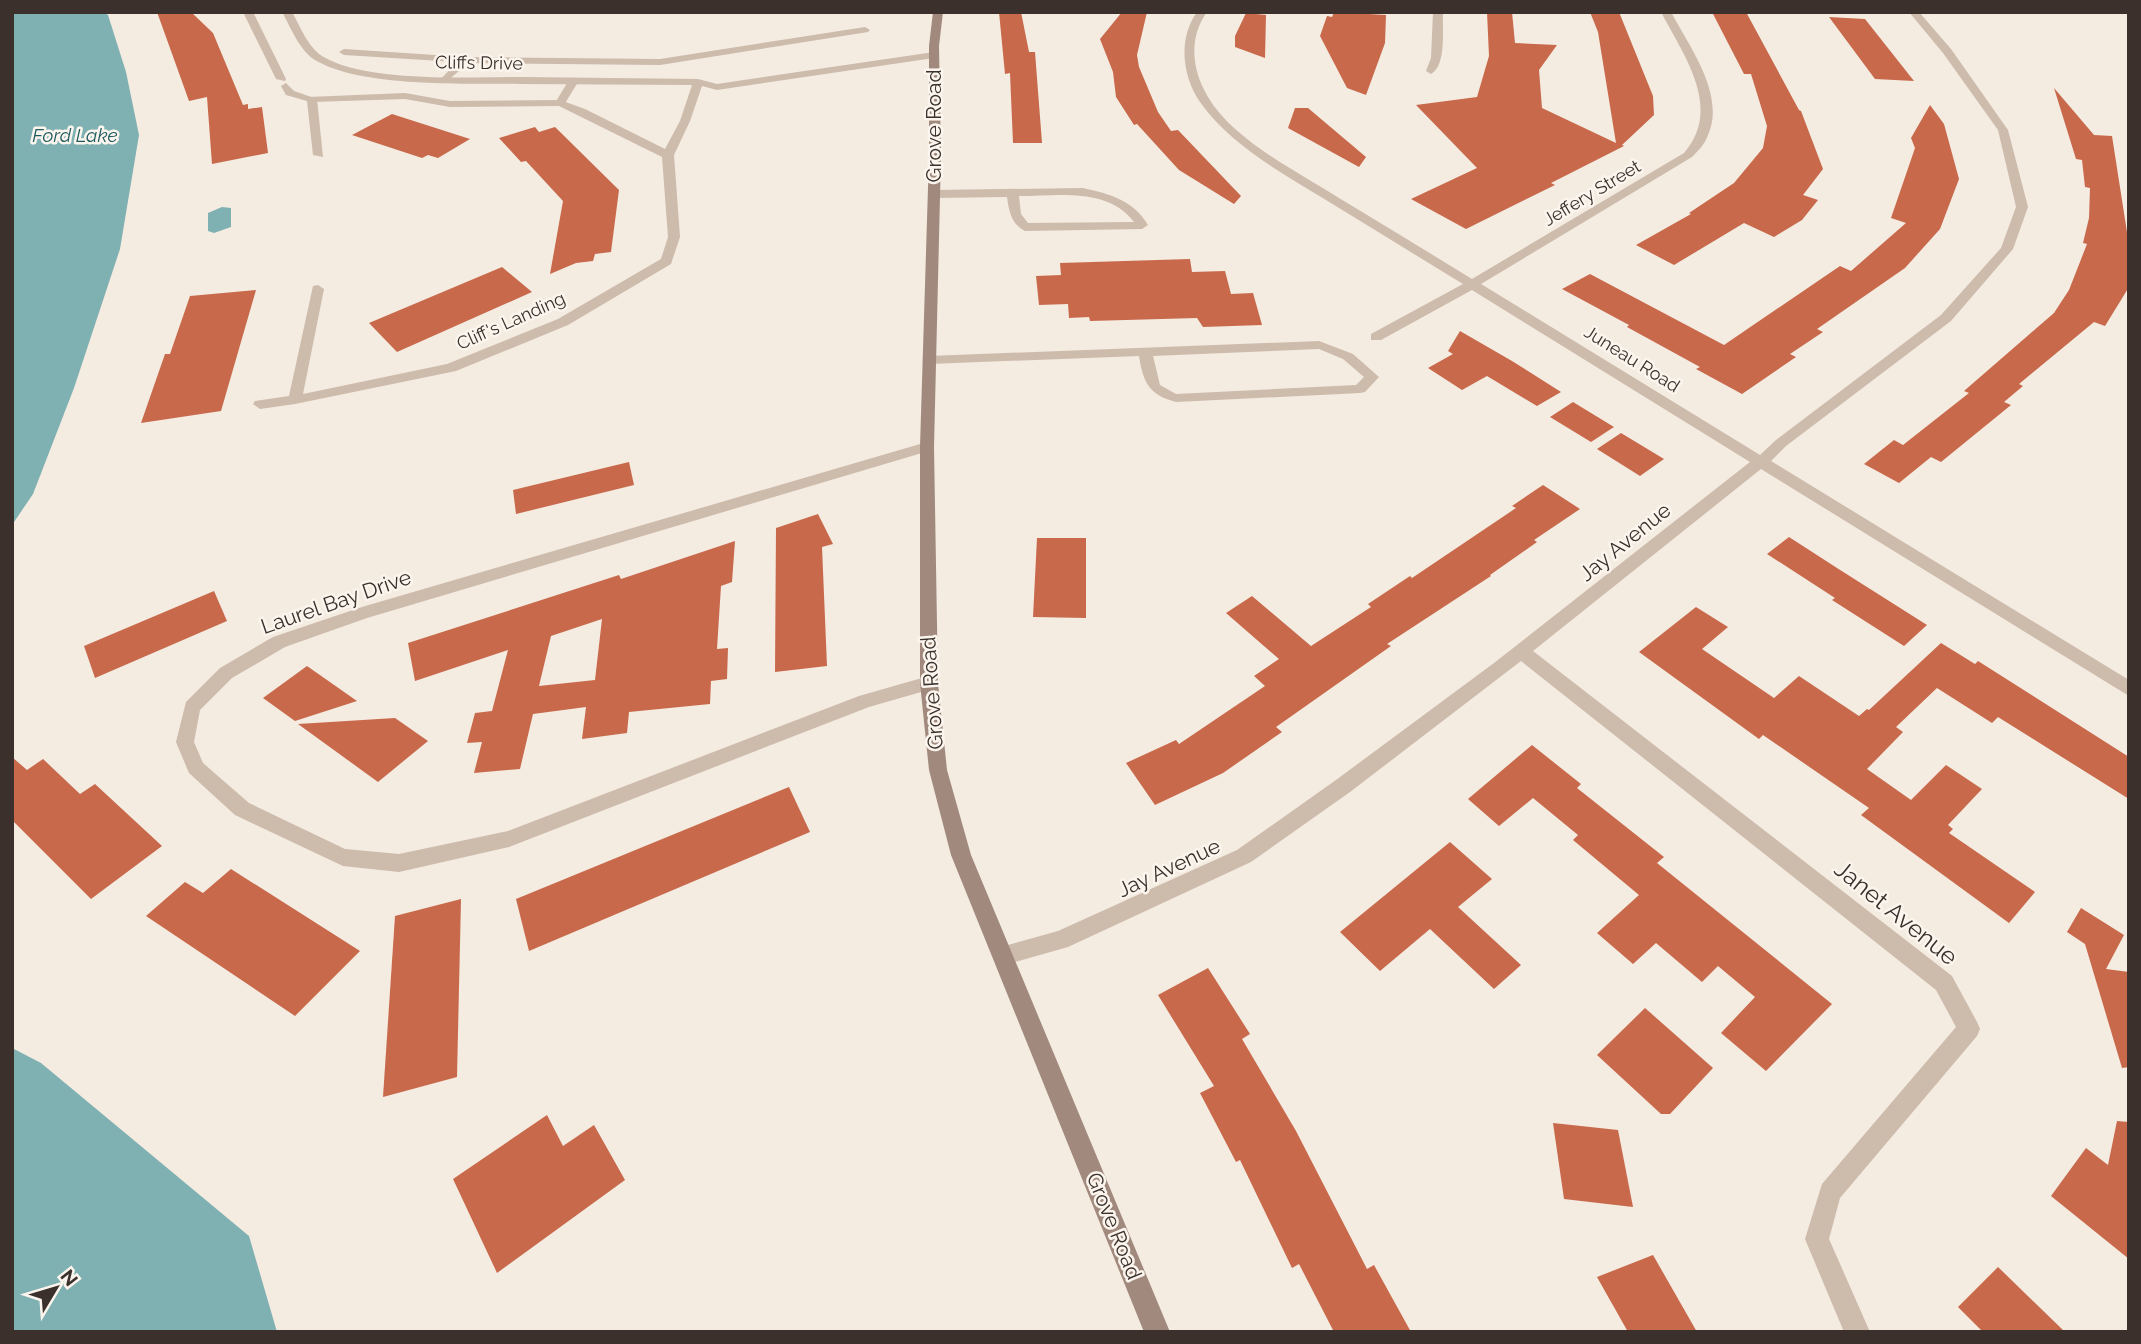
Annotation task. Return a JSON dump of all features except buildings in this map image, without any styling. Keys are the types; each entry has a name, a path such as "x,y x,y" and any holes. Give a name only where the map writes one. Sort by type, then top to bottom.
{"main road":[{"name":"Grove Road","path":"938,12 934,51 934,194 927,447 929,683 938,770 961,855 1157,1332"}],"street":[{"path":"248,12 290,93 312,99 405,96 450,104 560,103 668,155 685,121 698,82"},
{"name":"Cliffs Drive","path":"287,12 312,53 324,61 372,74 444,80 698,82 717,86 934,51"},
{"name":"Juneau Road","path":"1202,12 1194,23 1188,65 1204,100 1231,130 1278,165 2129,689"},
{"path":"1431,71 1436,58 1438,12"},
{"name":"Jeffery Street","path":"1376,337 1473,284 1688,155 1703,135 1707,106 1699,77 1666,12"},
{"name":"Jay Avenue","path":"1004,955 1061,940 1244,856 1343,786 1521,651 1761,462 1781,443 1946,318 2007,249 2022,207 2003,130 1947,51 1914,12"},
{"path":"344,52 465,60 660,62 865,30"},
{"path":"746,71 934,51"},
{"path":"444,80 465,60"},
{"path":"652,83 660,62"},
{"name":"Cliffs Drive","path":"698,82 719,74"},
{"path":"560,103 573,82"},
{"path":"312,99 319,155"},
{"name":"Cliff's Landing","path":"260,404 295,400 451,368 563,322 667,261 674,237 668,155"},
{"path":"934,194 1083,192 1105,196 1137,213 1142,225 1025,228 1015,214 1013,193"},
{"path":"295,400 318,289"},
{"path":"929,360 1145,351 1319,345 1330,347 1367,370 1372,377 1360,389 1176,398 1161,395 1152,387 1145,351"},
{"name":"Laurel Bay Drive","path":"927,447 362,613 279,642 226,673 192,707 185,742 196,768 243,809 343,857 399,863 509,839 865,701 929,683"},
{"name":"Janet Avenue","path":"1521,651 1944,983 1969,1029 1830,1192 1817,1239 1857,1332"}],"water":[{"name":"Ford Lake","path":"12,12 103,12 108,15 126,72 139,135 120,249 74,388 33,494 12,525"},
{"path":"222,207 231,208 231,227 214,233 208,231 208,213"},
{"path":"12,1048 41,1063 249,1236 277,1332 12,1332"}]}
